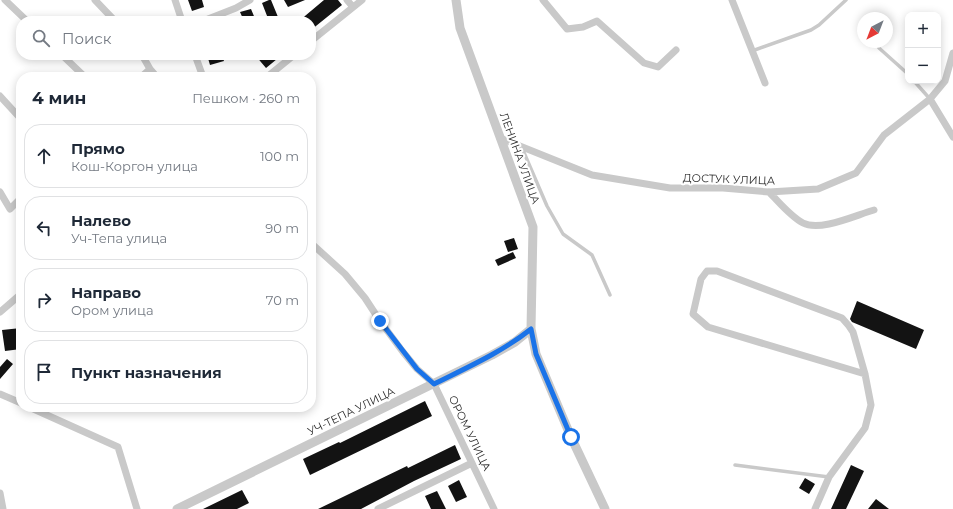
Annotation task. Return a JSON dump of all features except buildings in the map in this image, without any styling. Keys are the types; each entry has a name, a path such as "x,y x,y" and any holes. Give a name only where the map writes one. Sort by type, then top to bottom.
{"street":[{"path":"5,0 22,16"},
{"path":"95,0 110,16"},
{"path":"175,0 180,16"},
{"path":"233,0 236,8"},
{"path":"216,16 236,8 250,0"},
{"path":"347,0 354,7"},
{"path":"316,37 362,0"},
{"name":"ЛЕНИНА УЛИЦА","path":"456,0 460,28 533,227 531,329 536,354 571,437 605,509"},
{"path":"543,0 567,29 583,27 597,21 644,63 658,67 676,50"},
{"path":"732,0 765,83"},
{"name":"ДОСТУК УЛИЦА","path":"500,138 592,175 670,188 723,188 768,192 818,189 856,173 884,135 930,100 945,81 953,53"},
{"path":"67,60 80,72"},
{"path":"145,60 153,72"},
{"path":"197,60 201,72"},
{"path":"273,72 288,60"},
{"path":"147,72 150,69"},
{"path":"0,96 16,114"},
{"path":"930,100 953,137"},
{"path":"0,192 10,209 16,203"},
{"path":"768,192 804,224 822,226 874,210"},
{"name":"ОРОМ УЛИЦА","path":"316,248 345,274 365,298 403,352 417,369 434,384 494,509"},
{"path":"815,509 829,477 866,428 871,406 866,374 853,332 842,318 717,271 707,271 701,279 693,314 708,327 866,374"},
{"path":"0,312 16,298"},
{"name":"УЧ-ТЕПА УЛИЦА","path":"177,509 492,355 515,342 531,329"},
{"path":"0,394 16,401"},
{"path":"40,412 118,448 137,509"},
{"path":"378,509 472,463"},
{"path":"0,494 3,509"}],"lane":[{"path":"752,51 805,32 819,25 846,0"},
{"path":"879,48 905,71"},
{"path":"917,84 930,100"},
{"path":"522,147 547,206 563,234 592,255 610,295"},
{"path":"734,465 829,477"}],"route":[{"path":"380,321 417,369 434,384 515,342 531,329 536,354 571,437"}]}
